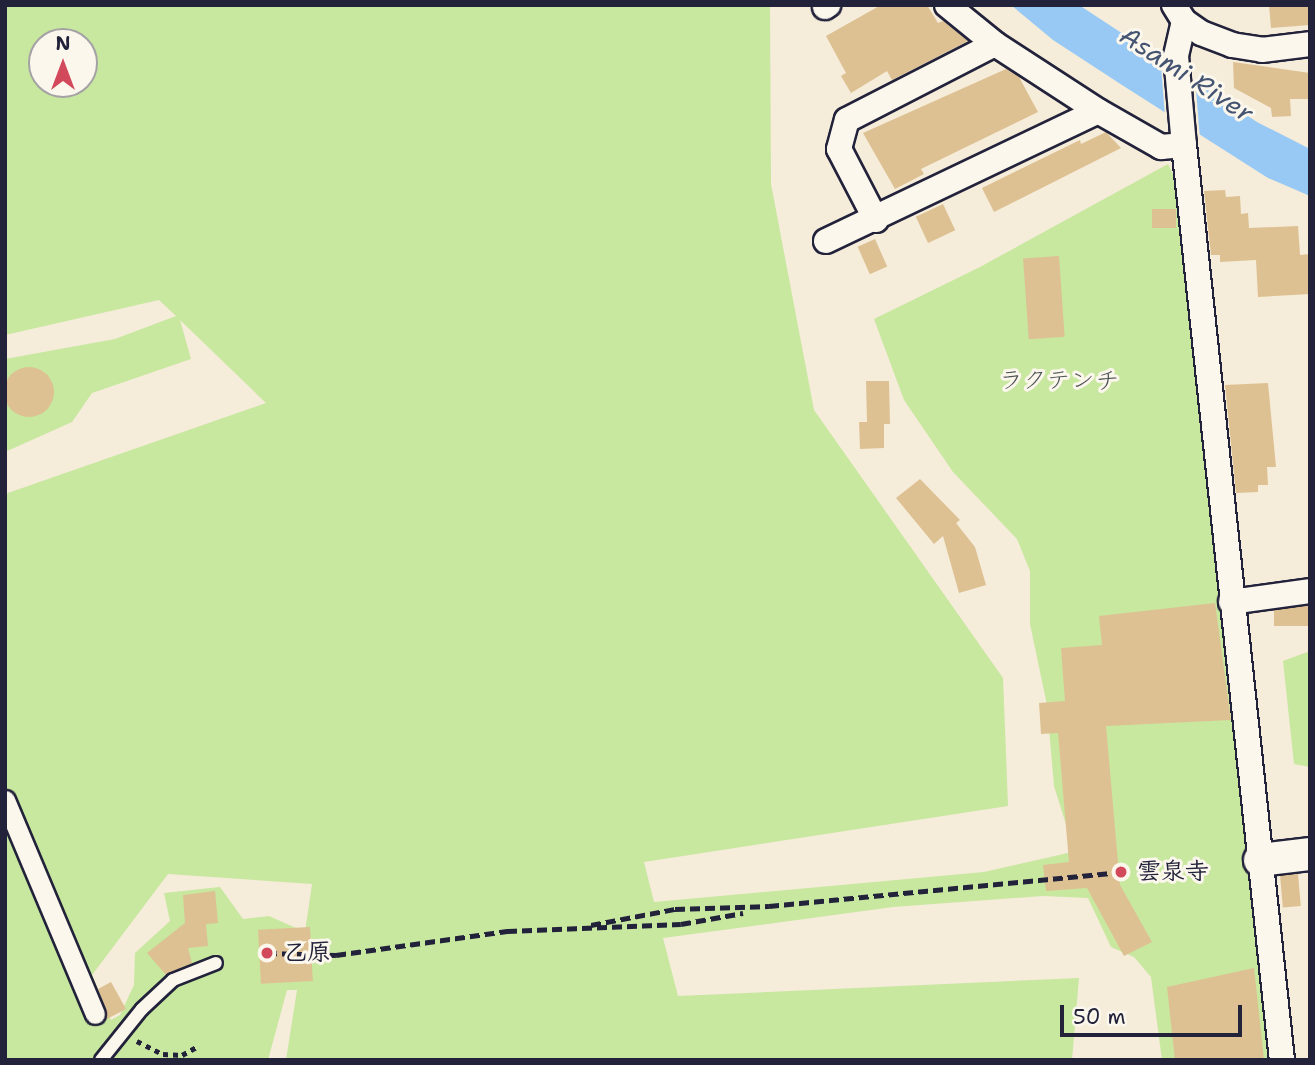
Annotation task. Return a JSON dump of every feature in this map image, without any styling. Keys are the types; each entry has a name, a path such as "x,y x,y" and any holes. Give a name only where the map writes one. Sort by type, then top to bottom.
{"street":[{"path":"947,5 995,44 1098,111 1161,147 1184,145"},
{"path":"1282,1060 1184,145 1177,56 1179,13 1232,46 1262,50 1310,44"},
{"path":"876,220 839,149 847,120 995,44"},
{"path":"826,241 876,220 1098,111"},
{"path":"1231,602 1310,591"},
{"path":"5,800 95,1013"},
{"path":"1260,860 1310,854"}],"lane":[{"path":"101,1060 132,1020 173,980 216,962"}],"path":[{"path":"132,1020 139,1044 155,1053 182,1055 198,1046"}],"green space":[{"name":"ラクテンチ","path":"5,5 770,5 771,184 814,410 1003,678 1008,806 644,862 654,902 984,872 1068,853 1070,837 1054,786 1047,705 1030,624 1030,571 1017,539 953,472 904,400 874,319 980,267 1168,164 1173,174 1275,1060 1162,1060 1151,977 1134,957 1111,947 1088,898 1043,896 893,907 663,938 678,996 1079,978 1072,1060 286,1060 297,990 287,990 268,1060 5,1060 5,494 266,403 180,320 191,359 92,393 72,422 5,452 5,359 115,339 176,316 159,300 5,335","holes":["168,874 312,884 305,932 269,916 243,919 220,887 164,893 170,921 135,953 134,985 120,1015 111,1020 92,975"]},
{"path":"1310,651 1310,767 1294,764 1283,661"}],"water":[{"path":"1011,5 1079,5 1257,122 1310,149 1310,196 1268,178 1122,85 1053,40"}],"pier":[{"path":"1160,53 1195,77 1200,139 1165,116"}],"building":[{"path":"881,5 927,5 938,23 943,21 968,41 892,80 887,71 851,93 841,76 846,73 826,36"},
{"path":"1269,5 1310,5 1310,25 1271,28"},
{"path":"1233,62 1310,73 1310,99 1290,99 1291,116 1272,117 1271,108 1234,88"},
{"path":"1006,69 1019,77 1038,112 921,169 924,174 895,189 863,133"},
{"path":"1106,132 1121,148 994,212 982,188 1080,140 1081,144"},
{"path":"1225,190 1226,197 1240,196 1241,214 1248,213 1249,228 1298,226 1300,255 1310,254 1310,294 1258,297 1256,260 1220,262 1220,255 1211,255 1204,191"},
{"path":"943,204 955,230 928,243 916,217"},
{"path":"1152,209 1176,209 1176,228 1152,228"},
{"path":"875,239 887,266 870,274 858,247"},
{"path":"1059,256 1065,337 1029,339 1023,259"},
{"path":"29,367 47,374 54,392 47,410 29,417 11,410 4,392 11,374"},
{"path":"866,381 889,381 890,424 884,424 884,448 860,449 859,422 867,422"},
{"path":"1268,383 1276,467 1267,467 1268,485 1258,485 1258,492 1236,493 1225,385"},
{"path":"920,479 960,520 956,523 975,547 986,585 959,593 943,536 934,544 896,498"},
{"path":"1215,603 1231,720 1106,726 1120,885 1152,942 1124,956 1087,888 1046,891 1043,865 1069,862 1058,733 1041,734 1039,703 1065,701 1061,648 1102,645 1099,616"},
{"path":"1274,606 1310,606 1310,626 1274,626"},
{"path":"1298,874 1301,906 1283,907 1280,876"},
{"path":"215,891 218,923 206,924 208,946 188,948 192,963 166,975 147,953 185,923 183,895"},
{"path":"310,927 313,981 261,984 258,930"},
{"path":"1254,968 1264,1060 1175,1060 1167,987"},
{"path":"111,982 126,1009 105,1020 106,1010 98,989"}],"railway":[{"path":"591,925 675,909 769,906 1121,872"},
{"path":"267,953 336,955 507,931 681,924 743,913"}],"place":[{"name":"雲泉寺","path":"1121,872"},
{"name":"乙原","path":"267,953"}],"water label":[{"name":"Asami River","path":"1187,74"}]}
